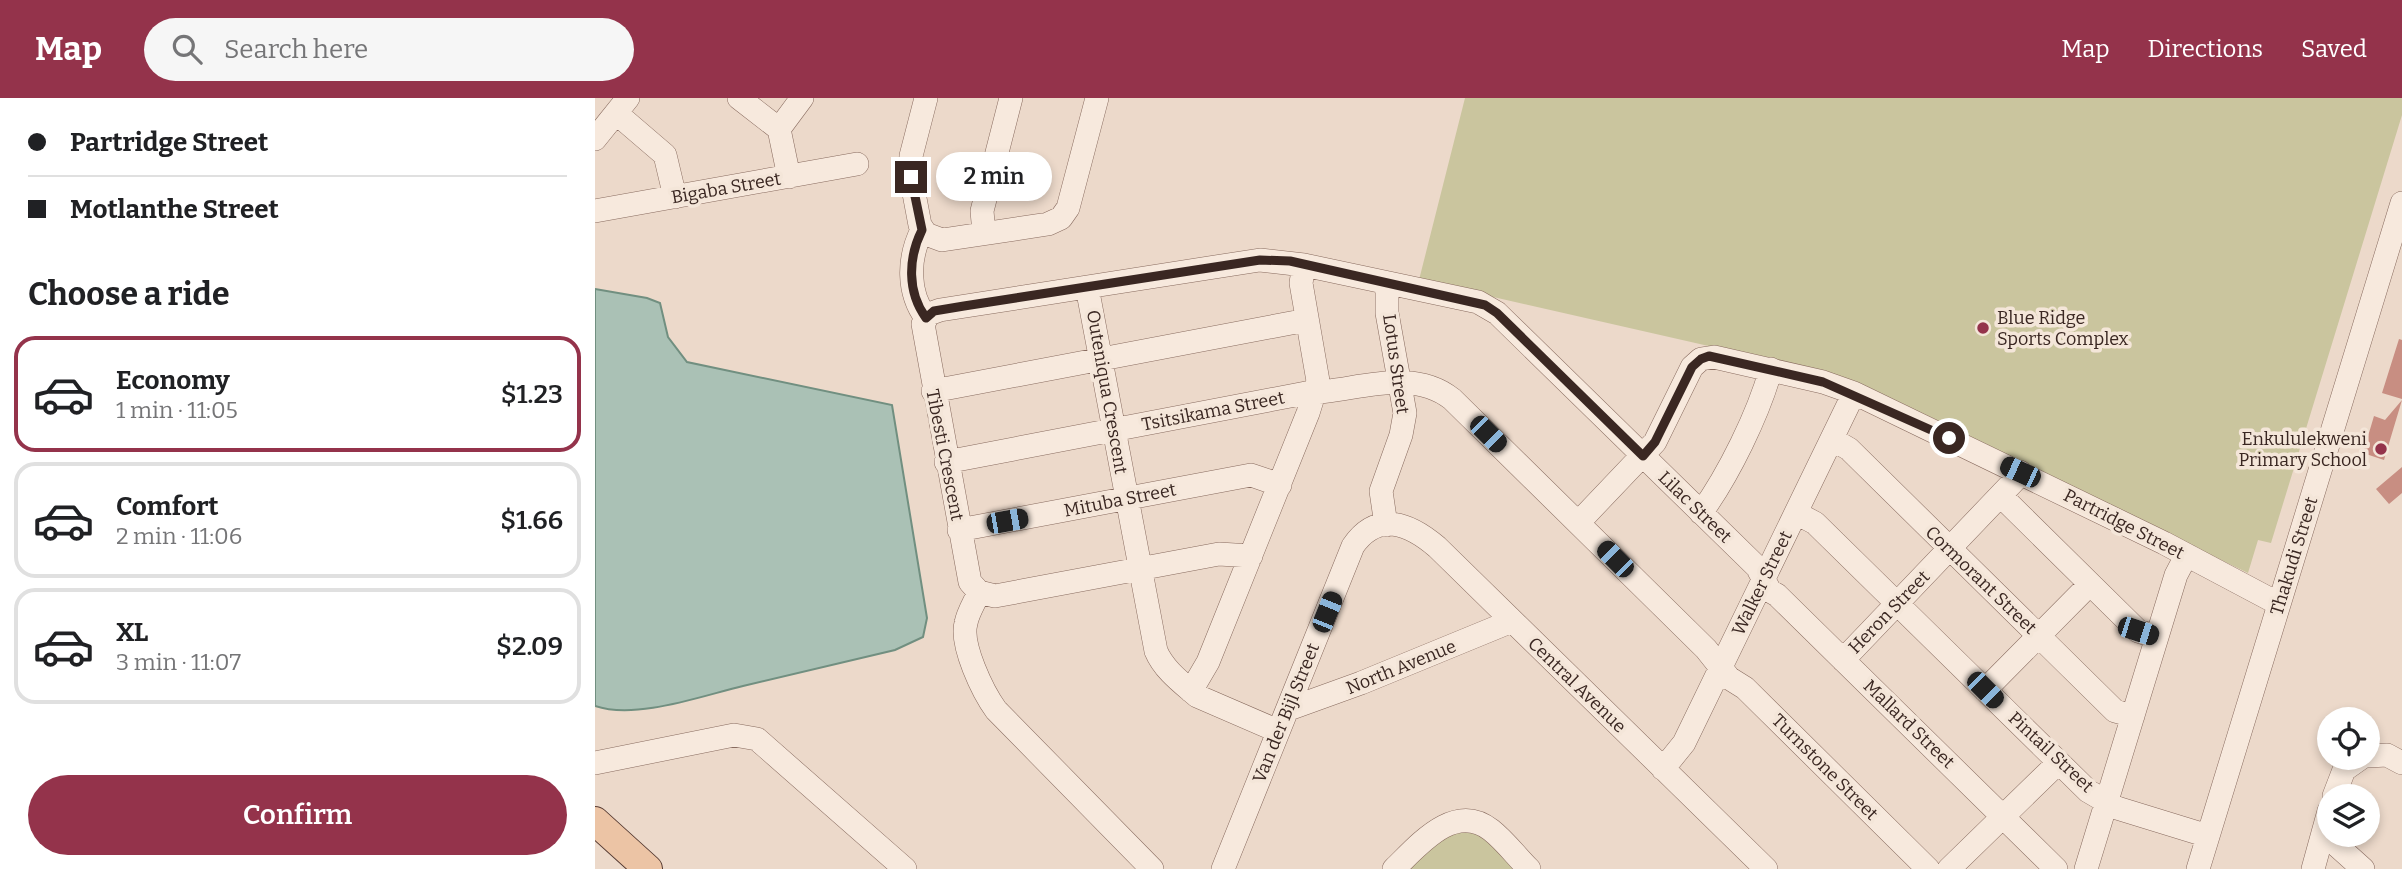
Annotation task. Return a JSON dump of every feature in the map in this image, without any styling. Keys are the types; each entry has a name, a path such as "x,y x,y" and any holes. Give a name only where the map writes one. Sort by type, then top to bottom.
{"main road":[{"path":"595,821 648,869"}],"street":[{"path":"739,98 779,129 789,177"},
{"path":"779,129 801,98"},
{"path":"926,98 909,166 922,230 912,250 913,301 926,318 940,310 1087,287"},
{"path":"984,233 982,211 1011,98"},
{"path":"922,230 941,240 1053,223 1065,213 1097,98"},
{"path":"595,139 622,106 665,155 675,197"},
{"name":"Bigaba Street","path":"595,211 857,164"},
{"name":"Thakudi Street","path":"2198,869 2402,203"},
{"name":"Outeniqua Crescent","path":"1278,731 1211,704 1191,691 1166,668 1156,651 1087,287 1260,260 1304,265"},
{"path":"1191,691 1208,662 1280,485 1318,382 1301,283 1304,265"},
{"name":"Lilac Street","path":"1304,265 1478,302 1491,309 1757,568 1763,579"},
{"name":"Lotus Street","path":"1381,526 1383,479 1404,424 1400,383 1387,313 1387,282"},
{"name":"Tibesti Crescent","path":"926,318 922,330 959,530 968,576 979,592"},
{"path":"933,391 1307,320"},
{"name":"Partridge Street","path":"1578,523 1655,442 1696,362 1709,356 1771,369 1854,393 2164,542 2279,604"},
{"path":"1701,513 1715,494 1765,388 1771,369"},
{"name":"Tsitsikama Street","path":"946,462 1314,393 1400,383 1423,383 1445,393 1578,523"},
{"name":"Walker Street","path":"1663,769 1684,743 1854,393"},
{"name":"Cormorant Street","path":"1832,439 1849,449 2115,710 2133,716"},
{"name":"Heron Street","path":"1843,660 2001,496 2020,472"},
{"name":"Mituba Street","path":"959,530 1251,475 1280,485"},
{"path":"2001,496 2138,631 2157,637"},
{"name":"Pintail Street","path":"1796,513 1815,523 2088,792 2117,808 2208,836"},
{"name":"Turnstone Street","path":"1578,523 1721,666 1729,678 1745,688 1928,869"},
{"name":"Central Avenue","path":"1381,526 1408,526 1424,536 1766,869"},
{"name":"Van der Bijl Street","path":"1223,869 1353,546 1359,539 1381,526"},
{"path":"1153,869 996,710 979,682 965,625 979,592 995,596 1219,554 1251,556"},
{"path":"2086,869 2176,575 2186,556"},
{"name":"Mallard Street","path":"1763,579 1770,592 2056,869"},
{"path":"1985,690 2090,584"},
{"name":"North Avenue","path":"1289,709 1361,683 1512,621"},
{"path":"595,763 734,735 757,739 772,749 905,869"},
{"path":"2380,755 2387,755 2402,763"},
{"path":"1949,869 2058,763"},
{"path":"1394,869 1436,829 1463,822 1479,823 1490,829 1529,869"},
{"path":"2313,869 2319,847"},
{"path":"2346,847 2364,869"}],"shaded area":[{"name":"Blue Ridge Sports Complex","path":"1465,98 2402,98 2402,115 2271,543 2258,540 2248,573 1840,376 1419,280"},
{"path":"595,289 647,298 660,303 668,337 687,362 892,405 927,618 923,637 895,650 669,705 630,710 611,710 595,706"},
{"path":"1475,830 1521,869 1410,869 1411,864 1445,832"}],"building":[{"path":"2399,339 2402,340 2402,399 2382,393"},
{"path":"2402,400 2384,460 2363,453 2374,416 2385,420"},
{"path":"2402,467 2402,493 2389,504 2376,489"}],"place":[{"name":"Blue Ridge Sports Complex","path":"1983,328"},
{"name":"Enkululekweni Primary School","path":"2381,449"}],"route":[{"path":"911,177 922,230 912,250 913,301 926,318 934,311 964,306 1260,260 1290,261 1485,305 1497,313 1643,456 1655,442 1692,367 1709,356 1823,382 1854,393 1949,438"}]}
